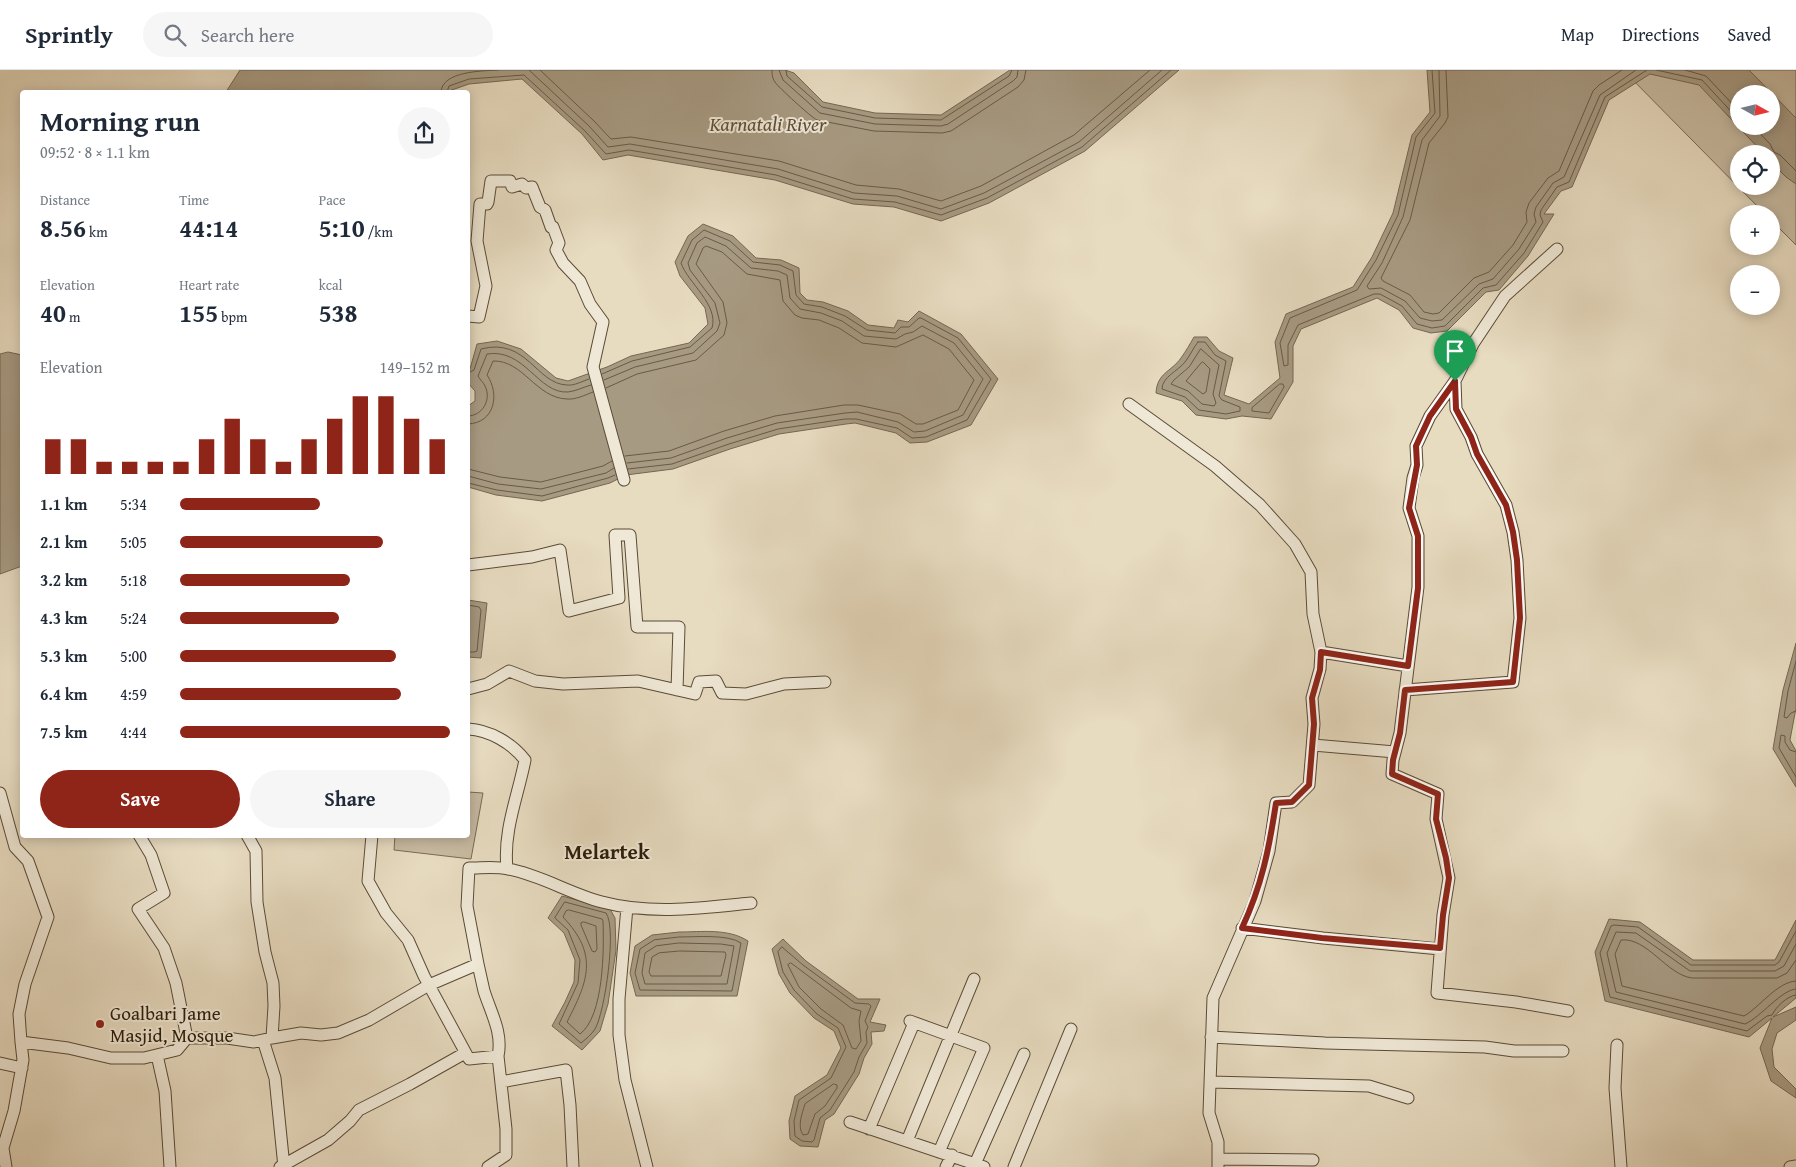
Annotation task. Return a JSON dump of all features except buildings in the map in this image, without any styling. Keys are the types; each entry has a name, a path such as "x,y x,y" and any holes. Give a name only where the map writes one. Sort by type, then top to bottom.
{"street":[{"path":"470,316 479,317 486,286 477,241 480,204 487,204 488,202 491,181 510,181 512,187 522,184 526,188 532,187 540,208 545,210 551,227 553,227 559,243 556,250 563,263 580,281 590,304 603,322 593,367 624,480"},
{"path":"1557,249 1505,296 1473,344 1455,381 1430,416 1416,446 1417,465 1409,508 1418,536 1418,588 1400,733 1392,774 1438,794 1436,819 1449,878 1443,915 1437,993 1516,1002 1568,1011"},
{"path":"1405,690 1513,682 1520,618 1517,560 1513,532 1506,505 1477,454 1471,437 1456,409 1455,381"},
{"path":"1129,404 1215,466 1260,505 1295,544 1311,572 1313,614 1321,652 1320,670 1312,698 1314,724 1309,785 1292,802 1276,803 1269,851 1255,901 1213,998 1209,1113 1218,1142 1218,1163 1313,1160"},
{"path":"470,566 532,557 560,550 569,611 619,598 615,535 630,535 637,627 679,627 678,690"},
{"path":"1321,652 1408,666"},
{"path":"470,688 487,684 509,671 535,681 563,684 638,681 696,694 699,682 716,681 722,693 746,694 784,684 825,682"},
{"path":"470,730 494,736 517,750 524,760 508,830 507,868"},
{"path":"1313,745 1395,752"},
{"path":"0,792 15,847 28,861 48,917 25,984 19,1014 23,1060 14,1111 3,1148 6,1167"},
{"path":"141,838 151,855 164,893 138,909 164,948 176,983 187,1038"},
{"path":"248,838 256,851 257,902 265,952 274,983 274,1006 268,1039 275,1078 282,1166 328,1140 350,1121 359,1110 465,1053"},
{"path":"372,838 368,881 386,913 408,940 429,986 465,1053 469,1059 498,1056"},
{"path":"488,1167 506,1155 506,1129 498,1056 500,1046 497,1026 485,992 478,964 467,906 469,868 507,868 601,902 646,910 751,903"},
{"path":"628,907 618,999 619,1034 625,1080 647,1167"},
{"path":"1242,928 1322,938 1440,948"},
{"path":"187,1038 227,1038 254,1042 301,1033 321,1035 338,1033 369,1020 429,986 478,964"},
{"path":"907,1141 974,979"},
{"path":"870,1129 912,1022 984,1048 939,1152"},
{"path":"1014,1167 1071,1029"},
{"path":"1211,1037 1324,1043 1485,1047 1514,1051 1564,1051"},
{"path":"21,1042 68,1048 111,1058 144,1058 177,1050 187,1038"},
{"path":"1617,1045 1615,1088 1621,1167"},
{"path":"850,1122 902,1141 980,1165 1024,1054"},
{"path":"157,1055 166,1091 170,1167"},
{"path":"0,1063 22,1068"},
{"path":"501,1082 566,1070 573,1167"},
{"path":"1210,1082 1369,1086 1408,1098"},
{"path":"946,1167 952,1155"},
{"path":"1790,1167 1796,1166"}],"shaded area":[{"path":"1623,70 1796,70 1796,245 1780,229 1780,205 1756,205 1746,195 1780,195 1780,145 1730,145 1730,179"},
{"path":"470,792 483,793 471,859 394,850 395,838 470,838"}],"water":[{"name":"Karnatali River","path":"240,70 785,70 794,73 823,102 875,113 941,115 1010,70 1179,70 1085,151 989,203 941,221 894,207 853,204 775,180 628,155 603,160 582,134 522,79 469,84 452,90 227,90"},
{"path":"1427,70 1749,70 1764,85 1730,85 1730,118 1699,85 1650,74 1609,100 1572,187 1561,191 1544,214 1554,214 1528,256 1499,290 1486,292 1447,331 1431,333 1413,328 1399,310 1377,298 1301,329 1293,346 1293,382 1271,419 1242,416 1226,419 1196,415 1182,401 1156,393 1159,381 1181,358 1194,337 1207,337 1219,351 1233,358 1224,395 1249,404 1280,378 1275,342 1286,314 1353,287 1372,257 1393,213 1412,135 1430,112"},
{"path":"1780,102 1796,118 1796,184 1780,171 1780,145 1756,145 1746,135 1780,135"},
{"path":"703,224 733,236 756,258 781,260 799,268 800,293 807,300 823,302 848,311 868,325 894,328 898,320 908,322 919,311 961,334 998,379 971,425 927,442 910,443 896,433 855,423 779,434 673,469 626,475 610,483 542,501 496,495 470,488 470,405 475,401 475,391 470,385 470,369 477,344 497,341 521,349 556,378 568,381 631,356 689,343 708,324 705,308 680,276 675,262 688,236"},
{"path":"8,352 20,355 20,567 0,574 0,354"},
{"path":"470,600 487,603 481,658 470,657"},
{"path":"1796,643 1796,708 1790,740 1796,751 1796,787 1773,749 1783,690"},
{"path":"562,896 610,909 615,918 616,950 608,1004 600,1031 582,1050 552,1026 574,982 575,960 564,933 548,918"},
{"path":"1609,919 1640,922 1693,960 1775,960 1796,920 1796,998 1773,1017 1796,1007 1796,1020 1777,1033 1772,1049 1774,1067 1796,1089 1796,1098 1771,1081 1760,1048 1772,1018 1749,1037 1605,1001 1595,952"},
{"path":"679,932 723,932 748,941 737,996 636,996 630,973 635,946 652,935"},
{"path":"783,939 806,961 858,999 880,999 870,1022 886,1025 884,1031 871,1032 872,1044 864,1058 859,1074 834,1114 825,1120 818,1147 800,1146 790,1139 789,1121 795,1096 827,1075 841,1048 834,1031 814,1018 790,993 779,974 772,949"}],"place":[{"name":"Goalbari Jame Masjid, Mosque","path":"100,1024"}],"district":[{"name":"Melartek","path":"607,852"}],"route":[{"path":"1455,381 1456,409 1471,437 1477,454 1506,505 1513,532 1517,560 1520,618 1513,682 1405,690 1400,733 1393,760 1392,774 1438,794 1436,819 1449,878 1440,948 1322,938 1242,928 1255,901 1269,851 1276,803 1292,802 1309,785 1314,724 1312,698 1320,670 1321,652 1408,666 1418,588 1418,536 1409,508 1413,478 1417,465 1416,446 1430,416 1455,381"}]}
